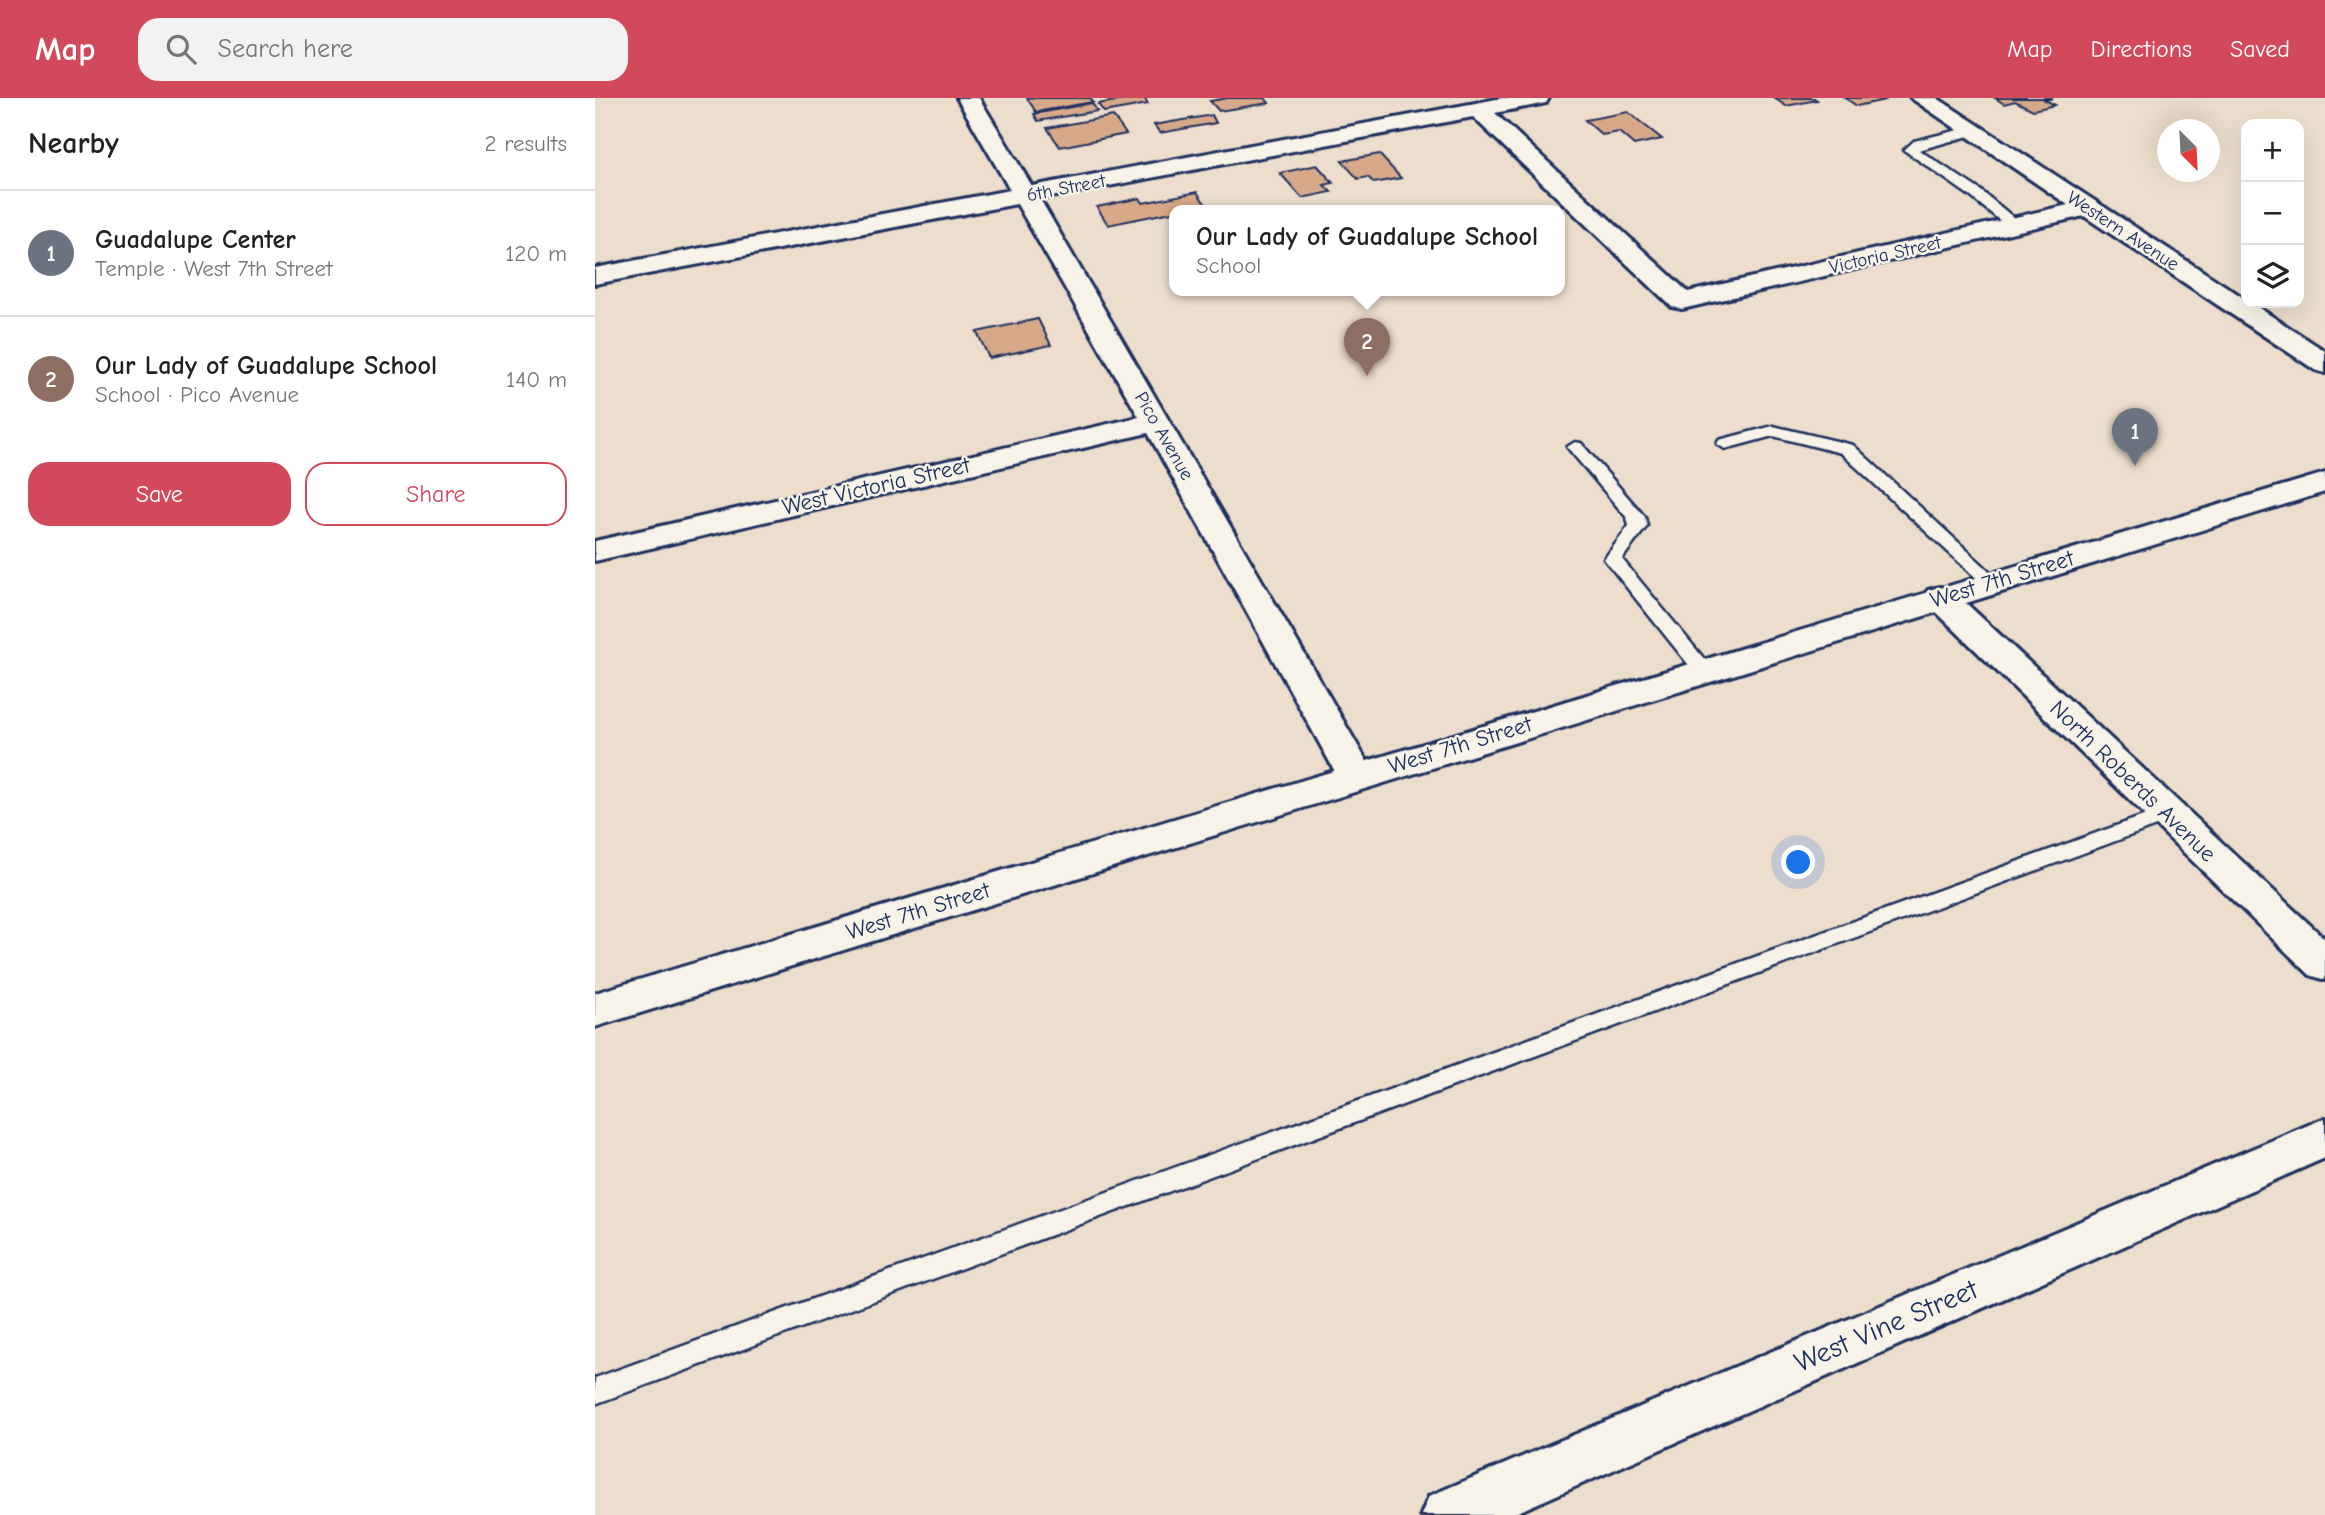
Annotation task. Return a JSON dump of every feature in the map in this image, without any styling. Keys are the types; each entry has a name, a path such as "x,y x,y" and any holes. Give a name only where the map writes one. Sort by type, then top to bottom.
{"street":[{"name":"Pico Avenue","path":"968,98 1157,422 1357,776"},
{"path":"1424,98 1443,116"},
{"name":"6th Street","path":"595,276 1538,98"},
{"name":"Western Avenue","path":"1922,98 2325,363"},
{"name":"Victoria Street","path":"1478,109 1682,301 2088,208"},
{"name":"West Victoria Street","path":"595,551 1157,422"},
{"name":"West 7th Street","path":"595,1010 1940,597 2325,482"},
{"name":"North Roberds Avenue","path":"1940,597 2325,964"},
{"name":"West Vine Street","path":"1448,1515 2325,1137"}],"lane":[{"path":"1971,131 1919,144 1910,150 1975,192 2014,225"},
{"path":"1725,444 1773,431 1847,449 1991,582"},
{"path":"1576,446 1636,517 1637,526 1613,559 1703,670"},
{"path":"595,1391 2168,814"}],"building":[{"path":"1027,98 1090,98 1093,102 1036,112"},
{"path":"1144,98 1148,104 1104,112 1098,104"},
{"path":"1265,98 1269,103 1219,111 1210,101"},
{"path":"1774,98 1814,98 1817,100 1786,106"},
{"path":"1845,98 1882,98 1885,100 1857,106"},
{"path":"1995,98 2053,98 2045,100 2055,105 2033,110 2015,101 2004,104"},
{"path":"1092,103 1097,111 1038,121 1034,114"},
{"path":"1628,112 1662,139 1634,145 1619,132 1602,135 1585,120"},
{"path":"1212,115 1216,123 1160,133 1154,125"},
{"path":"1113,116 1126,134 1060,147 1047,128"},
{"path":"1379,154 1401,178 1374,183 1368,177 1358,179 1342,161"},
{"path":"1317,165 1333,183 1324,185 1331,192 1302,198 1280,173"},
{"path":"1197,192 1206,205 1169,205 1169,213 1108,225 1097,207 1140,198 1143,203"},
{"path":"1038,319 1051,345 989,358 977,332"}],"place":[{"name":"Our Lady of Guadalupe School","path":"1367,376"},
{"name":"Guadalupe Center","path":"2135,466"}]}
